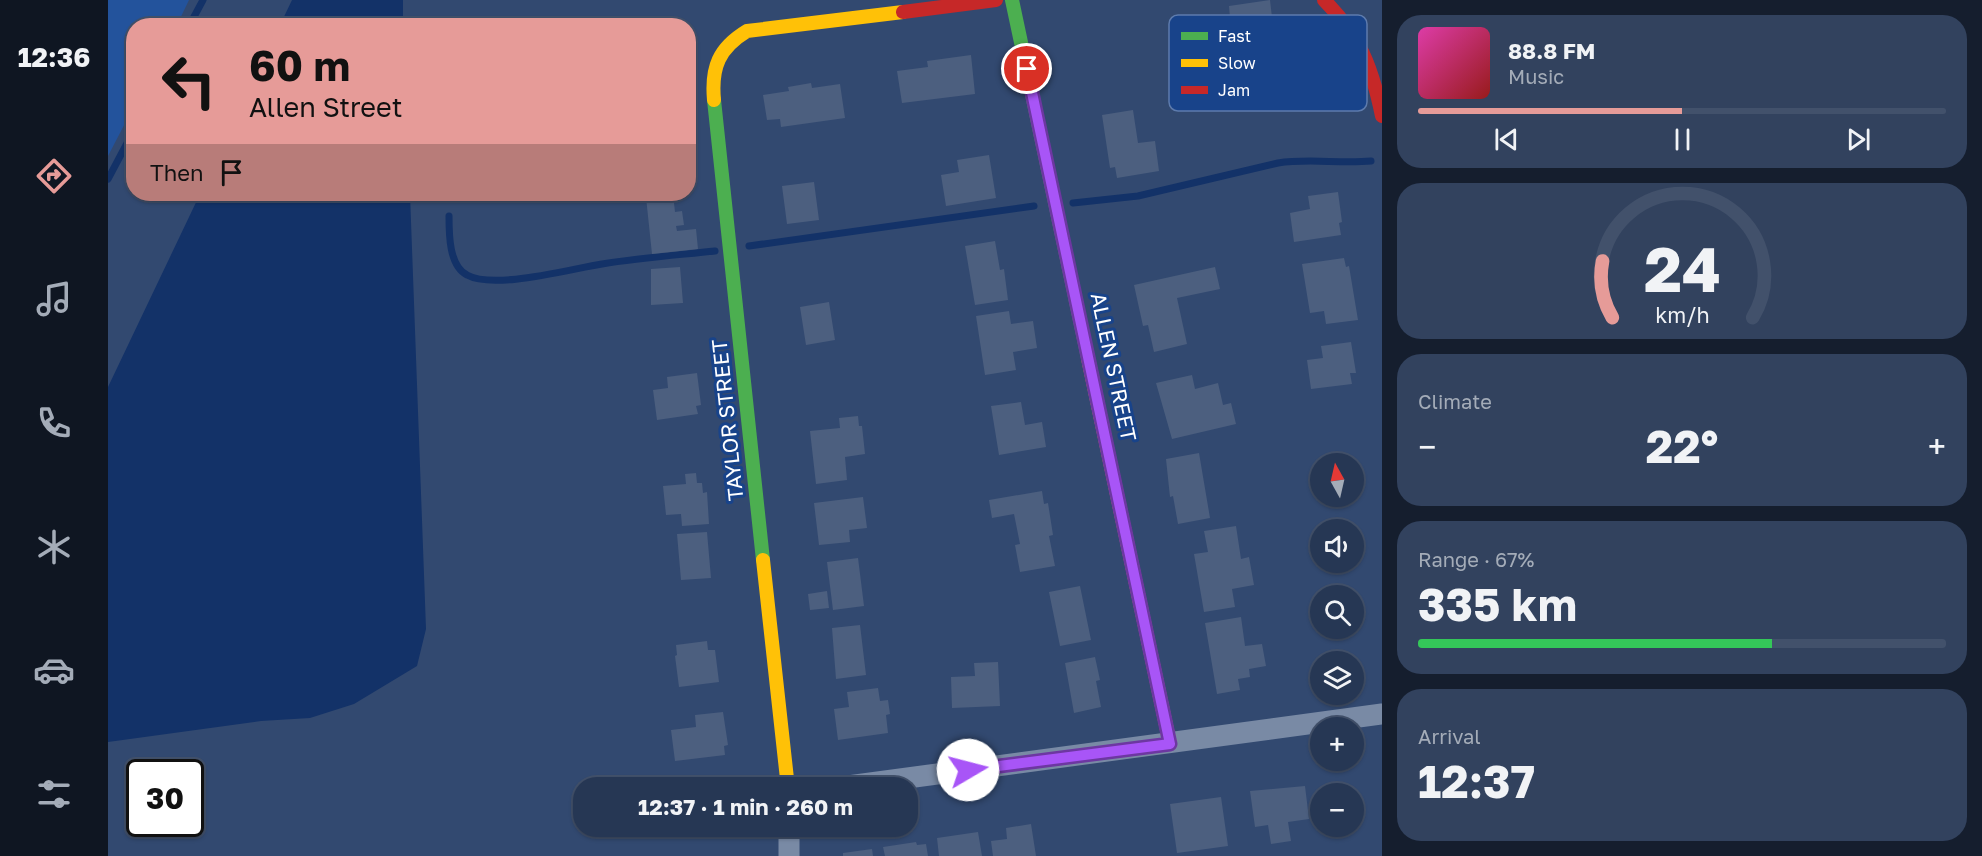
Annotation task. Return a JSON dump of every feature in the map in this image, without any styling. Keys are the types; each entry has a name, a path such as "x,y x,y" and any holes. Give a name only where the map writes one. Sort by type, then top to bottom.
{"street":[{"name":"TAYLOR STREET","path":"787,777 712,81 715,63 722,50 735,38 747,32 996,0"},
{"name":"ALLEN STREET","path":"1012,0 1170,744"},
{"path":"1324,0 1337,15"},
{"path":"1367,57 1382,116"},
{"path":"917,777 1382,714"},
{"path":"789,837 789,856"}],"shaded area":[{"path":"108,0 189,0 180,18 126,18 126,121 108,156"},
{"path":"292,0 403,0 403,18 283,18"},
{"path":"197,201 410,201 426,629 417,666 354,704 310,718 261,721 108,742 108,387"}],"building":[{"path":"1270,0 1272,15 1230,15 1229,6"},
{"path":"971,55 975,94 902,103 897,71 928,67 927,61"},
{"path":"811,83 812,88 840,84 845,118 781,127 780,119 767,120 763,95 789,91 788,87"},
{"path":"1133,110 1138,143 1155,141 1159,171 1117,178 1115,167 1110,168 1102,115"},
{"path":"989,155 996,198 946,206 941,175 959,172 957,160"},
{"path":"814,182 819,220 787,224 782,186"},
{"path":"1338,192 1342,222 1339,223 1341,235 1294,242 1290,213 1310,209 1308,196"},
{"path":"646,201 674,201 675,212 682,211 684,225 676,226 677,231 696,229 698,249 652,254"},
{"path":"995,241 1000,270 1004,269 1008,300 975,305 965,246"},
{"path":"1344,258 1346,267 1349,266 1358,320 1326,324 1324,311 1310,313 1302,264"},
{"path":"680,267 683,303 651,305 651,269"},
{"path":"1215,267 1220,289 1177,298 1187,344 1154,352 1148,325 1143,326 1134,285"},
{"path":"829,302 835,340 806,345 800,307"},
{"path":"1009,311 1011,324 1033,321 1037,348 1013,352 1016,370 985,375 976,316"},
{"path":"1351,342 1356,373 1350,373 1352,384 1311,389 1307,360 1323,358 1321,346"},
{"path":"697,373 701,405 696,406 698,414 657,420 653,390 668,388 667,377"},
{"path":"1192,375 1195,389 1218,383 1223,405 1231,403 1236,424 1172,439 1156,383"},
{"path":"1021,402 1025,425 1042,422 1046,447 999,455 991,406"},
{"path":"858,416 859,426 862,426 865,454 845,457 847,480 816,484 810,431 840,428 839,418"},
{"path":"1199,453 1210,518 1178,524 1173,496 1170,497 1166,459"},
{"path":"696,473 697,483 702,483 703,493 707,492 709,524 682,526 681,514 666,515 663,486 686,484 685,474"},
{"path":"1042,491 1044,504 1048,503 1053,535 1049,536 1055,566 1020,572 1015,545 1020,544 1014,514 992,518 989,500"},
{"path":"863,497 867,528 849,530 850,542 819,545 814,503"},
{"path":"1236,526 1241,559 1249,557 1254,585 1232,589 1235,607 1204,612 1194,554 1208,552 1204,531"},
{"path":"707,532 711,578 681,580 677,534"},
{"path":"858,558 864,606 833,610 827,562"},
{"path":"1080,586 1091,640 1060,646 1049,592"},
{"path":"827,591 829,608 810,610 808,594"},
{"path":"1241,617 1245,646 1262,644 1266,666 1249,669 1250,677 1238,679 1240,690 1217,694 1205,623"},
{"path":"860,625 866,675 836,679 832,628"},
{"path":"707,641 708,650 715,650 719,682 679,687 676,645"},
{"path":"1095,657 1100,680 1096,681 1101,707 1074,713 1065,663"},
{"path":"998,662 1000,706 952,708 951,677 975,676 974,663"},
{"path":"878,688 880,701 888,700 890,714 886,715 888,733 838,740 834,709 849,707 847,692"},
{"path":"723,712 728,745 724,746 725,755 675,761 671,730 696,727 695,715"},
{"path":"1305,786 1309,819 1288,822 1291,841 1271,844 1268,825 1255,827 1250,791"},
{"path":"1221,797 1228,846 1177,853 1170,804"},
{"path":"1031,824 1036,856 993,856 991,841 1007,839 1006,828"},
{"path":"978,832 982,856 939,856 937,838"},
{"path":"916,842 917,845 926,844 928,856 885,856 883,847"},
{"path":"872,849 873,856 843,856 843,853"}],"waterway":[{"path":"193,18 203,0"},
{"path":"108,179 126,145"},
{"path":"1073,203 1138,196 1278,163 1371,161"},
{"path":"749,246 1034,206"},
{"path":"449,216 453,257 461,271 479,279 533,277 616,262 715,251"}],"traffic: fast":[{"path":"1012,0 1088,358"},
{"path":"714,100 763,560"}],"traffic: slow":[{"path":"714,100 714,78 719,60 730,44 747,31 903,12"},
{"path":"1088,358 1170,744"},
{"path":"763,560 787,777"}],"traffic: jam":[{"path":"903,12 996,0"},
{"path":"1324,0 1338,15"},
{"path":"1367,62 1382,116"}],"route":[{"path":"968,770 1170,744 1137,576 1027,69"}]}
